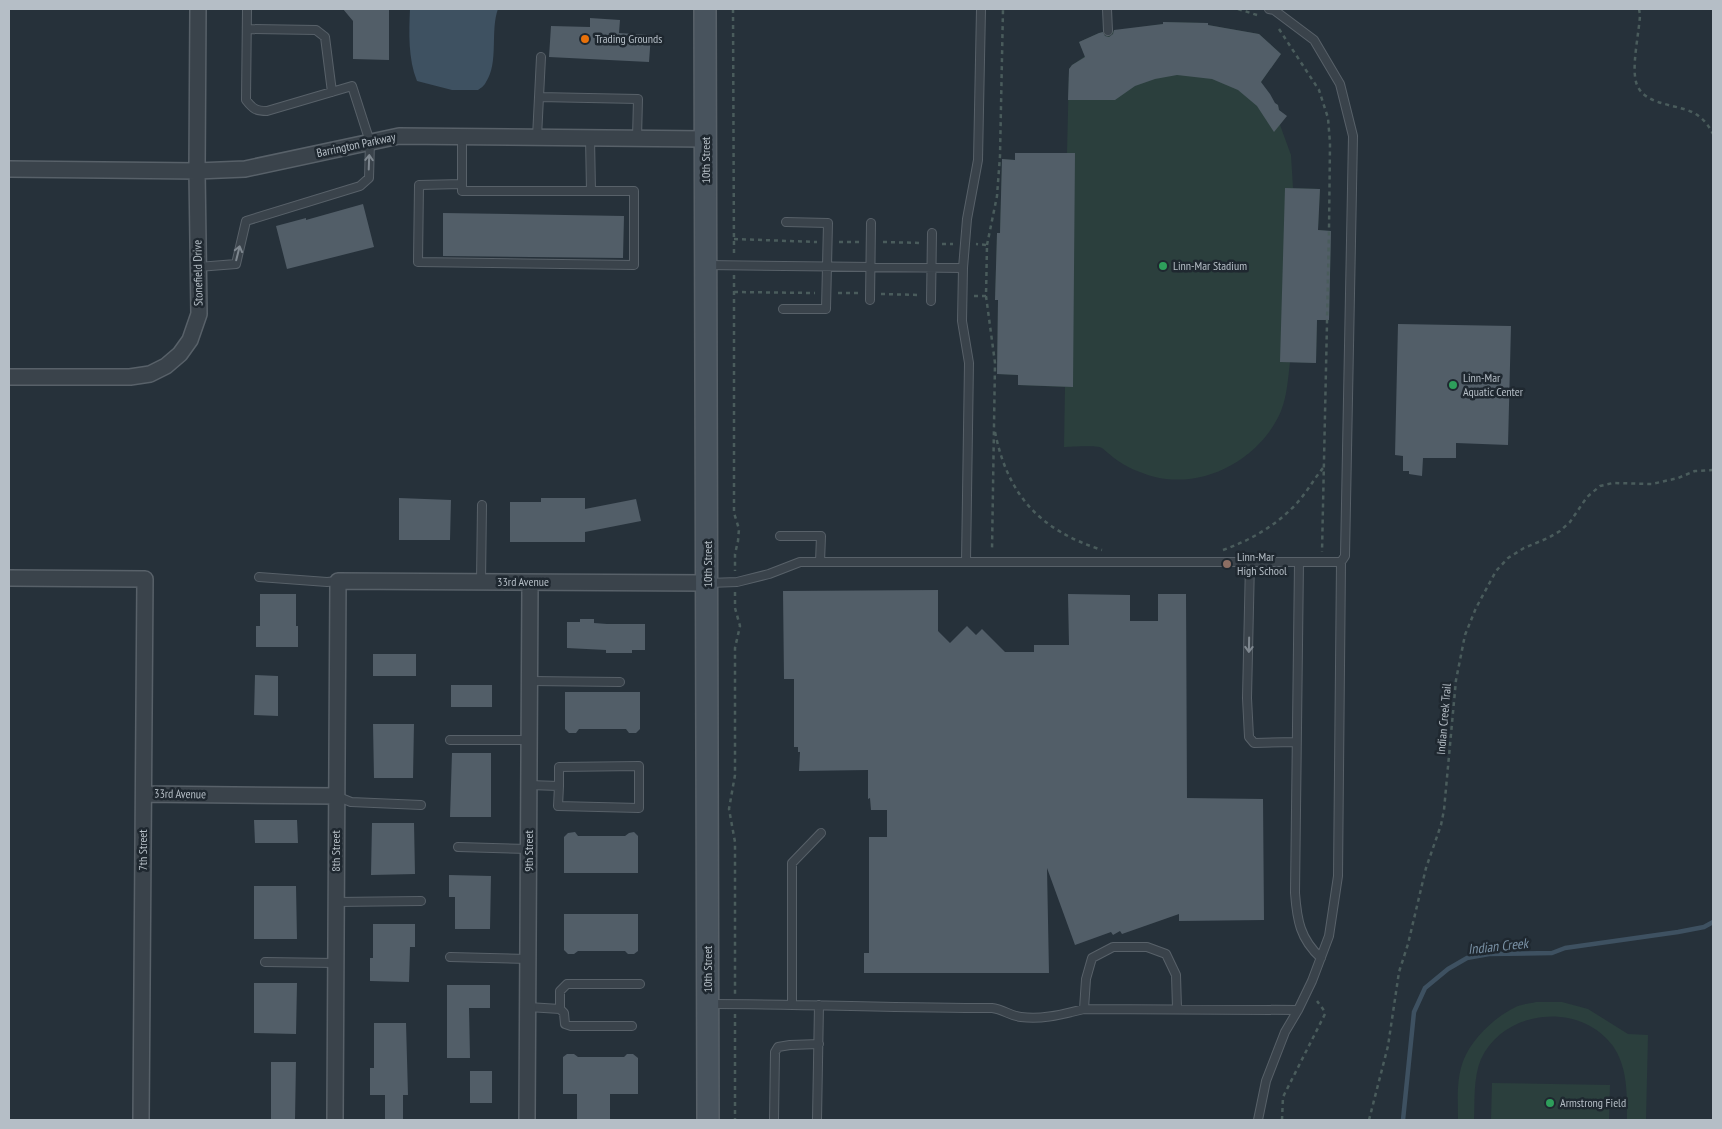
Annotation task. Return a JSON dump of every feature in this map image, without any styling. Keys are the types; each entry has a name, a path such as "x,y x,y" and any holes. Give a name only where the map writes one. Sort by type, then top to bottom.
{"street":[{"name":"Stonefield Drive","path":"9,377 130,377 150,374 166,366 180,354 190,340 199,314 197,171 198,9"},
{"name":"10th Street","path":"705,9 708,1120"},
{"name":"Barrington Parkway","path":"9,169 197,171 244,169 399,136 706,139"},
{"name":"7th Street","path":"9,578 145,579 141,1120"},
{"name":"33rd Avenue","path":"338,581 708,583"},
{"name":"8th Street","path":"335,1120 338,581"},
{"name":"9th Street","path":"527,1120 530,582"},
{"name":"33rd Avenue","path":"144,794 336,796"}],"lane":[{"path":"198,267 236,264 246,222 360,186 369,178 370,142 352,86 267,111 258,111 246,100 247,9"},
{"path":"966,562 969,363 962,321 963,268 967,219 978,160 981,9"},
{"path":"1107,9 1108,31"},
{"path":"1258,1120 1266,1081 1285,1032 1298,1010 1329,936 1338,876 1341,562 1345,556 1354,136 1340,84 1314,40 1274,10 1269,9"},
{"path":"247,29 316,30 322,34 325,37 332,92"},
{"path":"537,137 541,57"},
{"path":"539,97 638,99 637,138"},
{"path":"462,136 462,184 462,191 634,191 634,265 418,262 419,185 462,184"},
{"path":"590,138 591,191"},
{"path":"783,309 826,309 828,224 786,222"},
{"path":"870,300 871,224"},
{"path":"931,301 932,233"},
{"path":"706,265 963,268"},
{"path":"481,582 482,505"},
{"path":"780,536 821,536 820,562"},
{"path":"708,583 735,582 769,574 800,562 1341,562"},
{"path":"1250,562 1247,698 1249,737 1254,743 1296,742"},
{"path":"1298,562 1295,893 1297,917 1304,938 1321,958"},
{"path":"259,577 327,582 338,581"},
{"path":"530,682 620,682"},
{"path":"450,740 529,740"},
{"path":"639,766 639,808 558,806 559,786 559,767 639,766"},
{"path":"529,785 559,786"},
{"path":"336,796 351,802 421,805"},
{"path":"792,1004 792,863 821,833"},
{"path":"458,847 529,849"},
{"path":"336,902 421,900"},
{"path":"1084,1009 1086,979 1092,958 1113,947 1146,947 1166,954 1176,975 1177,1008"},
{"path":"450,957 528,959"},
{"path":"265,962 336,963"},
{"path":"632,1026 571,1026 565,1024 564,1013 560,1008 560,991 567,984 640,984"},
{"path":"708,1004 792,1004 870,1008 999,1008 1019,1017 1055,1017 1084,1009 1298,1010"},
{"path":"817,1120 819,1005"},
{"path":"528,1007 560,1008"},
{"path":"774,1120 775,1052 778,1046 818,1044"}],"path":[{"path":"733,9 734,513 739,529 735,554 735,608 740,626 735,648 735,775 729,809 735,842 735,1120"},
{"path":"992,553 994,363 986,296 987,245 997,196 1000,156 1003,9"},
{"path":"1238,9 1261,16"},
{"path":"1639,9 1635,76 1642,93 1648,99 1694,113 1704,120 1713,134"},
{"path":"1274,24 1319,90 1328,118 1330,143 1324,467 1321,523 1322,553"},
{"path":"734,239 817,242"},
{"path":"837,242 861,242"},
{"path":"881,242 922,243"},
{"path":"942,244 954,244"},
{"path":"974,244 987,245"},
{"path":"734,292 818,293"},
{"path":"838,293 860,293"},
{"path":"880,294 923,295"},
{"path":"973,296 986,296"},
{"path":"994,426 999,453 1007,474 1016,491 1028,505 1064,535 1103,550"},
{"path":"1221,550 1238,545 1278,521 1298,502 1324,467"},
{"name":"Indian Creek Trail","path":"1369,1120 1388,1046 1399,972 1408,944 1426,868 1441,825 1444,810 1456,680 1465,635 1488,586 1496,572 1508,558 1524,548 1560,531 1570,522 1587,497 1600,486 1613,483 1652,484 1695,472 1713,470"},
{"path":"1282,1120 1284,1097 1325,1014 1323,1008 1317,1002"}],"green space":[{"name":"Linn-Mar Stadium","path":"1163,22 1208,23 1208,25 1259,34 1281,54 1254,92 1267,90 1274,103 1278,105 1279,110 1286,116 1280,125 1291,155 1293,188 1320,189 1318,230 1331,231 1329,320 1317,320 1316,363 1290,362 1286,393 1281,411 1272,428 1246,456 1212,474 1174,480 1144,474 1119,461 1099,447 1064,447 1065,387 1018,385 1018,375 997,374 998,300 995,300 997,233 1000,233 1002,159 1015,160 1015,153 1067,153 1069,69 1085,56 1079,42 1099,33 1163,24"},
{"path":"1536,1002 1562,1002 1588,1009 1628,1034 1648,1035 1646,1120 1627,1120 1626,1082 1622,1063 1613,1046 1599,1032 1582,1022 1563,1017 1543,1017 1524,1021 1507,1030 1492,1042 1478,1066 1474,1120 1458,1120 1458,1089 1461,1066 1468,1051 1485,1029 1507,1012 1519,1006"},
{"name":"Armstrong Field","path":"1492,1083 1610,1085 1609,1120 1491,1120"}],"water":[{"path":"410,9 498,9 492,66 483,86 478,90 452,90 417,81 414,73 409,36"}],"building":[{"path":"343,9 389,9 389,60 353,59 353,21"},
{"path":"590,18 620,20 619,33 651,35 649,62 549,57 551,26 590,27"},
{"path":"1163,22 1208,23 1208,25 1259,34 1281,54 1261,82 1278,105 1279,110 1287,116 1274,132 1257,106 1238,90 1212,79 1177,75 1155,79 1135,86 1115,100 1068,100 1069,69 1085,57 1079,42 1103,32 1105,36 1109,37 1113,34 1114,30 1163,24"},
{"path":"1015,153 1075,153 1073,387 1018,385 1018,375 997,374 998,300 995,300 997,233 1000,233 1002,159 1015,160"},
{"path":"1285,188 1320,189 1318,230 1331,231 1329,320 1317,320 1316,363 1280,362"},
{"path":"363,204 374,247 287,269 276,226 306,218 306,220"},
{"path":"443,213 624,216 623,258 443,256"},
{"name":"Linn-Mar Aquatic Center","path":"1398,324 1511,326 1508,445 1456,443 1456,458 1423,458 1422,476 1409,474 1409,471 1403,471 1403,456 1395,455"},
{"path":"399,498 451,500 450,540 399,540"},
{"path":"541,498 585,498 585,509 636,499 641,521 585,532 585,542 510,542 510,502 541,502"},
{"path":"938,590 938,631 950,643 967,626 976,635 982,629 1005,652 1034,652 1034,645 1069,645 1068,594 1130,595 1130,621 1158,621 1158,594 1186,594 1187,798 1263,799 1264,920 1179,921 1179,914 1122,934 1120,931 1113,935 1111,932 1075,945 1047,868 1049,973 864,973 864,953 869,953 869,837 887,837 887,810 871,810 870,798 868,799 868,770 799,771 800,752 798,752 798,747 794,747 794,679 784,679 783,591"},
{"path":"260,594 296,594 298,647 256,647 256,626 260,626"},
{"path":"580,619 594,619 594,623 607,624 645,624 645,650 632,650 632,653 606,653 606,650 567,648 567,622 580,622"},
{"path":"373,654 416,654 416,676 373,676"},
{"path":"255,675 278,676 278,716 254,715"},
{"path":"451,685 492,685 492,707 451,707"},
{"path":"565,692 640,692 640,729 636,733 629,733 626,729 579,729 576,733 569,733 565,729"},
{"path":"373,724 414,724 413,778 374,778"},
{"path":"452,753 491,753 491,817 450,817"},
{"path":"254,820 297,820 298,843 255,843"},
{"path":"372,823 414,823 415,874 371,875"},
{"path":"575,832 578,836 625,836 634,832 638,836 638,873 564,873 564,837 568,833"},
{"path":"449,875 491,876 490,929 455,929 455,897 449,897"},
{"path":"254,886 296,886 297,939 254,939"},
{"path":"564,914 638,914 638,951 634,954 628,954 625,951 578,951 574,954 568,954 564,950"},
{"path":"373,924 415,924 415,947 410,947 409,982 370,981 370,958 373,958"},
{"path":"254,983 297,983 296,1034 254,1033"},
{"path":"447,985 490,985 490,1008 469,1008 470,1058 447,1058"},
{"path":"374,1023 406,1023 408,1095 403,1095 403,1120 385,1120 385,1095 370,1095 370,1068 374,1068"},
{"path":"567,1054 574,1054 578,1057 624,1057 627,1054 633,1054 638,1058 638,1094 610,1094 610,1120 577,1120 577,1094 563,1094 563,1057"},
{"path":"271,1062 296,1062 295,1120 271,1120"},
{"path":"470,1071 492,1071 492,1103 470,1103"}],"waterway":[{"name":"Indian Creek","path":"1403,1120 1414,1012 1425,988 1448,969 1467,958 1489,954 1552,953 1565,948 1704,927 1713,922"}],"place":[{"name":"Trading Grounds","path":"585,39"},
{"name":"Linn-Mar Stadium","path":"1163,266"},
{"name":"Linn-Mar Aquatic Center","path":"1453,385"},
{"name":"Linn-Mar High School","path":"1227,564"},
{"name":"Armstrong Field","path":"1550,1103"}]}
